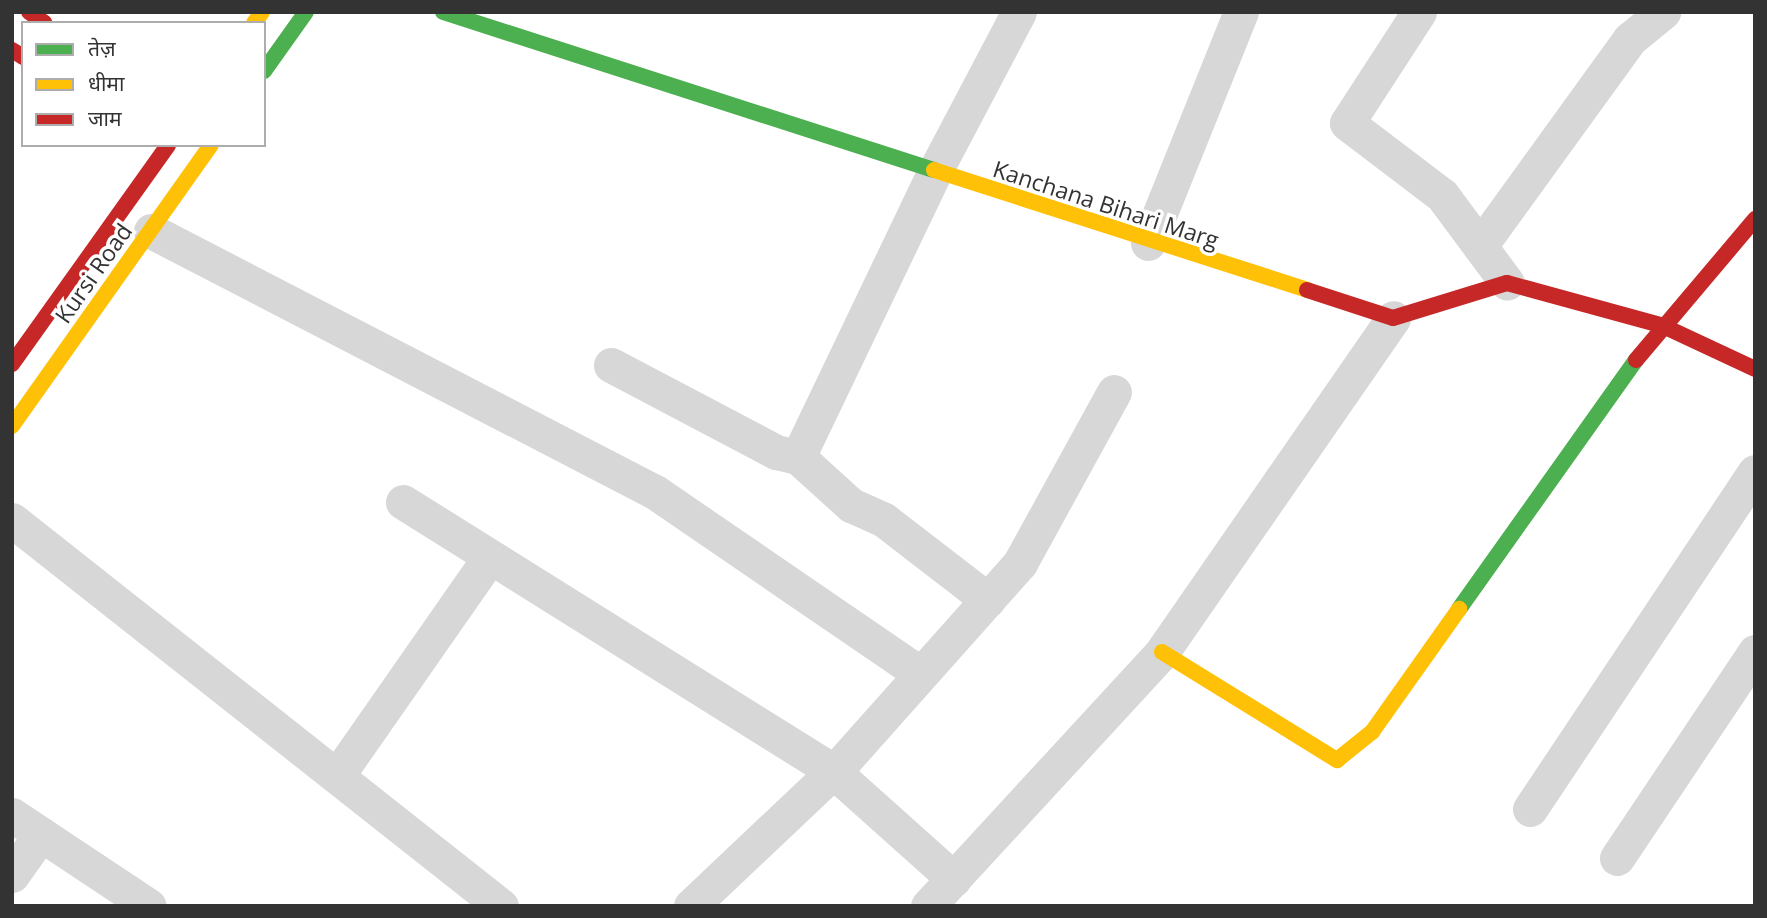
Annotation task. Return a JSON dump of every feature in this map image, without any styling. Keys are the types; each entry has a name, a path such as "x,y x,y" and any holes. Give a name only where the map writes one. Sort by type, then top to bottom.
{"street":[{"path":"266,68 306,12"},
{"name":"Kanchana Bihari Marg","path":"443,12 1149,243 1393,318"},
{"path":"798,457 933,173 1019,12"},
{"path":"1149,243 1241,12"},
{"path":"1419,12 1347,123 1443,195 1507,283"},
{"path":"1480,246 1630,39 1662,12"},
{"name":"Kursi Road","path":"12,426 210,147"},
{"path":"160,148 190,174"},
{"name":"Kursi Road","path":"12,364 160,148"},
{"path":"1162,652 1337,760 1372,732 1661,326 1755,219"},
{"path":"151,231 655,492 921,674"},
{"path":"928,906 1162,652 1393,318 1507,283 1661,326 1755,369"},
{"path":"611,365 776,452 798,457 851,505 884,520 988,600"},
{"path":"691,906 833,771 1020,563 1114,392"},
{"path":"1530,809 1755,472"},
{"path":"402,502 833,771 954,879"},
{"path":"12,520 501,906"},
{"path":"337,776 490,557"},
{"path":"1617,858 1755,652"},
{"path":"12,815 149,906"},
{"path":"12,875 41,834"}],"traffic: fast":[{"path":"266,68 306,12"},
{"path":"443,12 934,170"},
{"path":"1459,609 1636,360"}],"traffic: slow":[{"path":"255,21 262,12"},
{"path":"12,426 210,147"},
{"path":"934,170 1307,290"},
{"path":"1162,652 1337,760 1372,732 1459,609"}],"traffic: jam":[{"path":"29,12 42,21"},
{"path":"12,50 21,56"},
{"path":"12,364 167,147"},
{"path":"1636,360 1755,219"},
{"path":"1307,290 1393,318 1507,283 1661,325 1755,369"}]}
